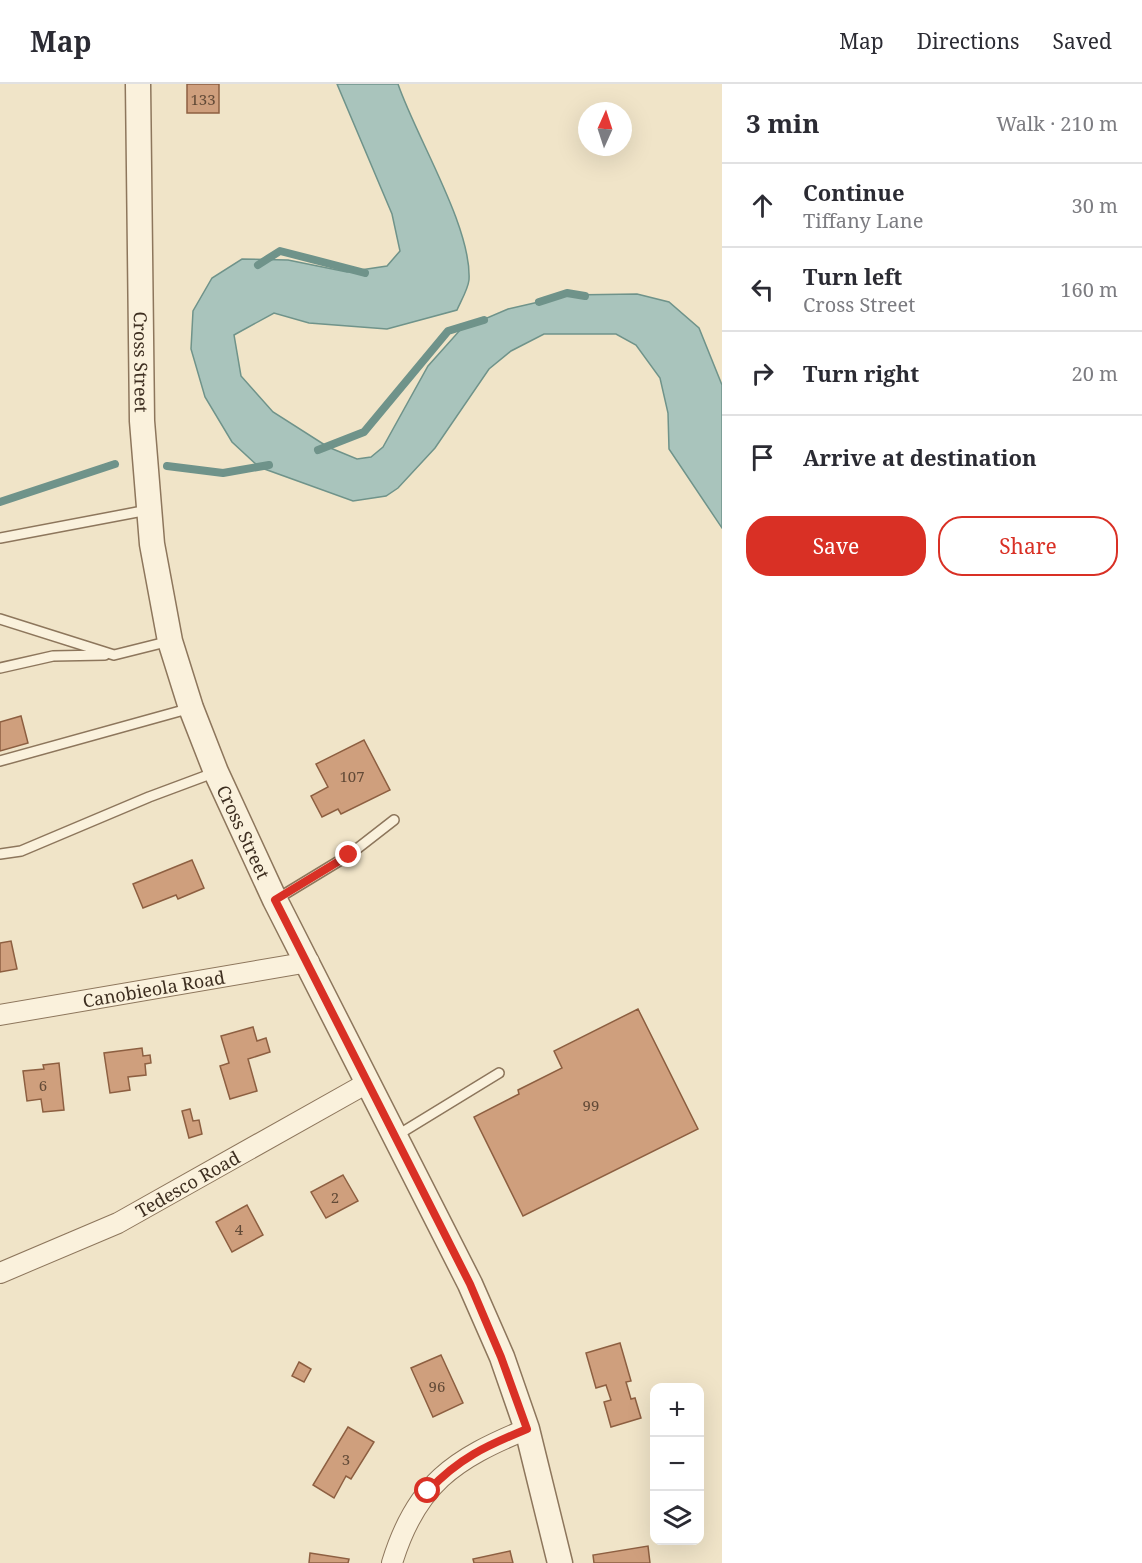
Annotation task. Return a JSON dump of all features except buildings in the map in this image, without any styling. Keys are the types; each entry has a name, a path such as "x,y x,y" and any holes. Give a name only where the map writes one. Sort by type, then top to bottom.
{"street":[{"name":"Cross Street","path":"138,84 140,367 148,510 170,641 191,708 216,772 275,900 309,962 470,1284 501,1357 527,1429 560,1563"},
{"name":"Canobieola Road","path":"0,1014 309,962"},
{"name":"Tedesco Road","path":"0,1273 118,1223 369,1083"},
{"path":"392,1563 415,1510 442,1476 478,1449 527,1429"}],"lane":[{"path":"0,538 148,510"},
{"path":"0,619 114,655"},
{"path":"0,668 52,657 114,655 170,641"},
{"path":"0,761 191,708"},
{"path":"0,854 21,851 149,796 216,772"},
{"path":"275,900 349,855 394,820"},
{"path":"396,1136 499,1073"}],"water":[{"path":"337,84 398,84 462,234 468,259 467,287 457,310 387,329 309,323 274,313 234,335 241,376 273,412 328,447 357,459 371,457 383,447 428,366 461,329 508,309 569,295 637,294 669,302 699,328 722,385 722,528 669,449 668,413 660,378 636,345 616,334 544,334 511,351 489,369 435,448 398,488 386,496 353,501 259,467 232,442 205,397 191,349 193,311 212,278 242,259 288,260 347,272 387,266 400,251 392,214"}],"waterway":[{"path":"258,265 280,251 365,273"},
{"path":"539,302 567,293 585,296"},
{"path":"318,450 364,432 448,331 484,320"},
{"path":"0,502 115,464"},
{"path":"167,466 223,473 269,465"}],"route":[{"path":"349,855 275,900 309,962 470,1284 501,1357 527,1429 478,1449 442,1476 428,1491"}]}
